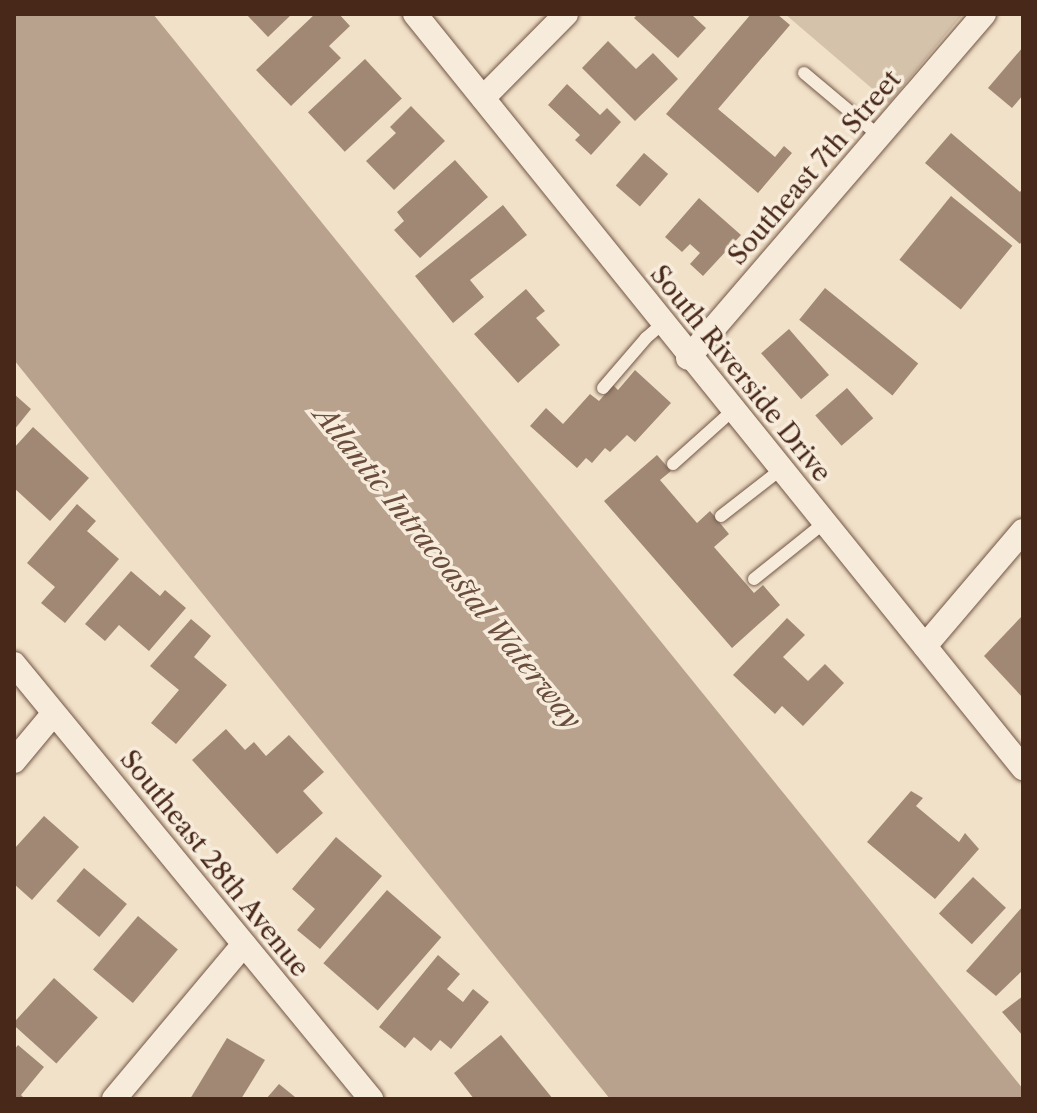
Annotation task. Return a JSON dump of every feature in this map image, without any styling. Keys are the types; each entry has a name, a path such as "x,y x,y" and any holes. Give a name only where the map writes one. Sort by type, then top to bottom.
{"street":[{"name":"South Riverside Drive","path":"415,14 688,358 1023,768"},
{"path":"483,98 566,14"},
{"name":"Southeast 7th Street","path":"688,358 984,14"},
{"path":"925,646 1023,531"},
{"name":"Southeast 28th Avenue","path":"14,664 371,1099"},
{"path":"14,761 54,713"},
{"path":"114,1099 244,944"}],"lane":[{"path":"804,73 879,136"},
{"path":"603,388 662,324"},
{"path":"673,464 732,411"},
{"path":"721,516 780,470"},
{"path":"754,579 824,523"}],"shaded area":[{"path":"785,14 963,14 889,103"}],"water":[{"name":"Atlantic Intracoastal Waterway","path":"14,14 153,14 1023,1089 1023,1099 610,1099 14,360"}],"building":[{"path":"246,14 292,14 268,37"},
{"path":"315,14 339,14 350,26 329,46 341,58 291,106 256,70"},
{"path":"638,14 691,14 706,28 678,58 634,18"},
{"path":"751,14 777,14 790,25 718,109 775,157 784,146 792,153 758,193 666,114"},
{"path":"608,41 636,69 653,53 678,79 635,121 582,68"},
{"path":"1023,47 1023,95 1012,108 988,88"},
{"path":"365,59 402,98 345,152 308,112"},
{"path":"567,84 600,115 607,108 621,122 591,155 575,140 580,135 548,105"},
{"path":"411,106 445,141 394,190 366,161 396,133 390,127"},
{"path":"951,133 1020,192 1023,188 1023,240 1020,244 925,163"},
{"path":"644,153 668,174 640,206 616,185"},
{"path":"455,160 488,197 420,258 394,230 404,221 397,212"},
{"path":"951,196 1012,246 961,309 899,260"},
{"path":"699,198 741,235 703,276 690,264 700,253 690,244 682,252 665,237"},
{"path":"503,205 527,235 470,280 484,297 453,323 415,276"},
{"path":"825,288 918,364 892,395 799,320"},
{"path":"526,289 545,311 536,318 560,345 518,383 474,334"},
{"path":"789,329 829,375 801,399 761,353"},
{"path":"635,370 671,403 635,442 627,435 610,452 605,448 592,463 586,458 577,468 530,426 546,408 563,424 590,394 599,401 613,385 618,390"},
{"path":"847,388 873,418 842,446 815,416"},
{"path":"14,394 31,409 14,430"},
{"path":"33,427 89,478 50,521 14,488 14,448"},
{"path":"657,455 671,471 660,480 697,523 710,511 729,534 714,547 754,593 763,585 780,605 732,648 604,501"},
{"path":"77,504 96,521 87,531 119,559 65,623 41,603 55,587 27,563"},
{"path":"131,571 160,596 165,590 186,608 149,651 119,625 105,641 85,624"},
{"path":"1023,615 1023,698 984,656"},
{"path":"787,618 805,635 783,657 808,681 825,664 844,683 803,726 782,706 775,714 733,675"},
{"path":"191,619 211,636 194,657 227,685 176,744 151,723 179,690 150,666"},
{"path":"226,729 245,750 254,742 266,756 289,735 324,772 303,791 323,813 277,854 192,760"},
{"path":"911,791 923,798 916,806 959,842 965,833 979,849 935,899 867,842"},
{"path":"44,816 79,847 32,900 14,884 14,849"},
{"path":"336,837 382,876 320,949 297,930 315,909 292,889"},
{"path":"84,868 127,904 99,937 56,901"},
{"path":"973,877 1006,908 972,944 939,914"},
{"path":"387,890 441,937 378,1010 323,963"},
{"path":"1023,906 1023,970 996,996 966,971"},
{"path":"138,916 178,949 133,1003 93,970"},
{"path":"438,955 460,974 447,989 463,1002 473,989 489,1002 451,1049 440,1040 431,1051 414,1037 405,1048 379,1027"},
{"path":"54,978 98,1017 56,1064 14,1025"},
{"path":"1023,996 1023,1036 1002,1012"},
{"path":"501,1035 553,1099 474,1099 454,1073"},
{"path":"227,1038 265,1060 241,1099 190,1099"},
{"path":"18,1045 44,1067 21,1095 25,1099 14,1099 14,1050"},
{"path":"279,1084 295,1097 294,1099 266,1099"}]}
